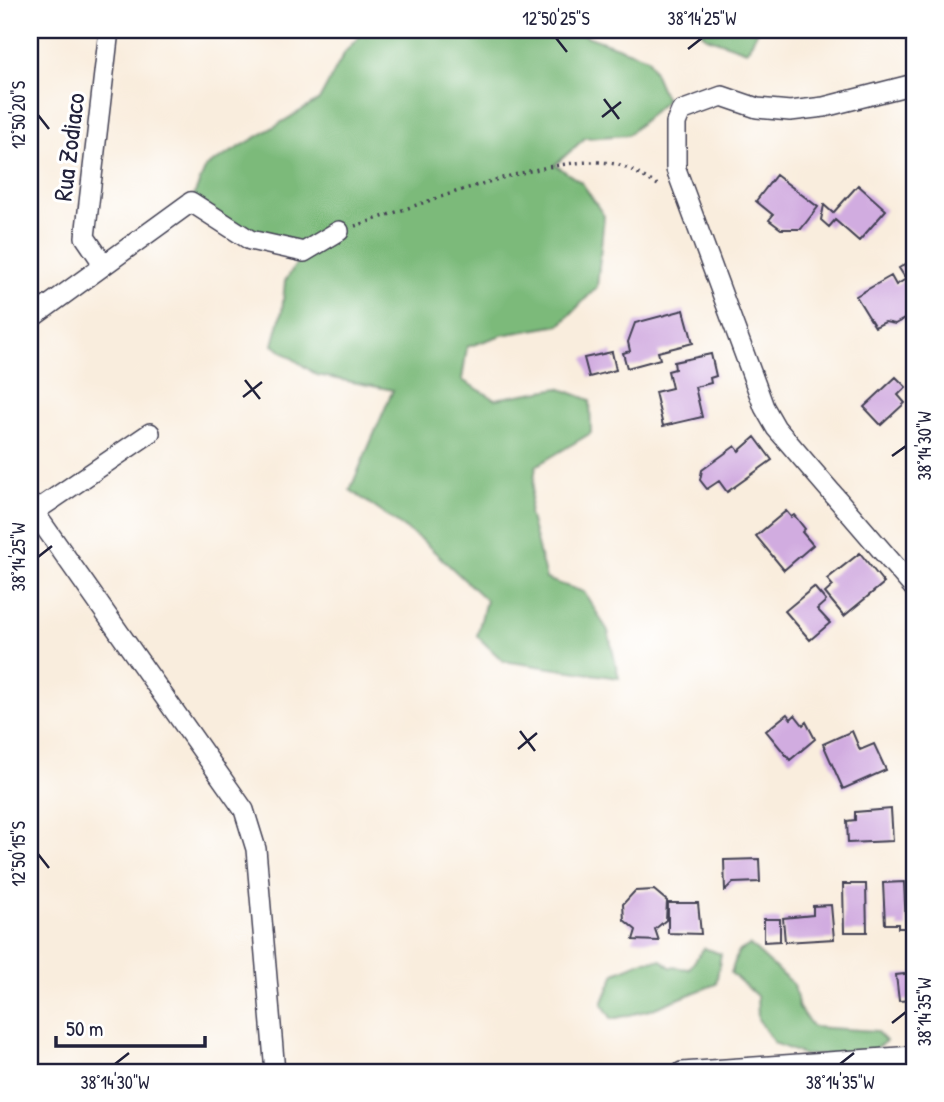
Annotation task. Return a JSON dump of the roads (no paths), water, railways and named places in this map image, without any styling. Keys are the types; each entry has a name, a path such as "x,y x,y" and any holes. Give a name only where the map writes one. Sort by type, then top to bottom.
{"street":[{"name":"Rua Zodiaco","path":"104,265 85,237 110,30"},
{"path":"914,84 824,107 790,111 757,108 722,96 681,111 676,123 676,169 764,407 776,428 914,588"},
{"path":"30,319 191,202 250,240 304,252 339,231"},
{"path":"150,433 32,509 244,810 256,849 275,1072"},
{"path":"682,1072 914,1056"}]}
